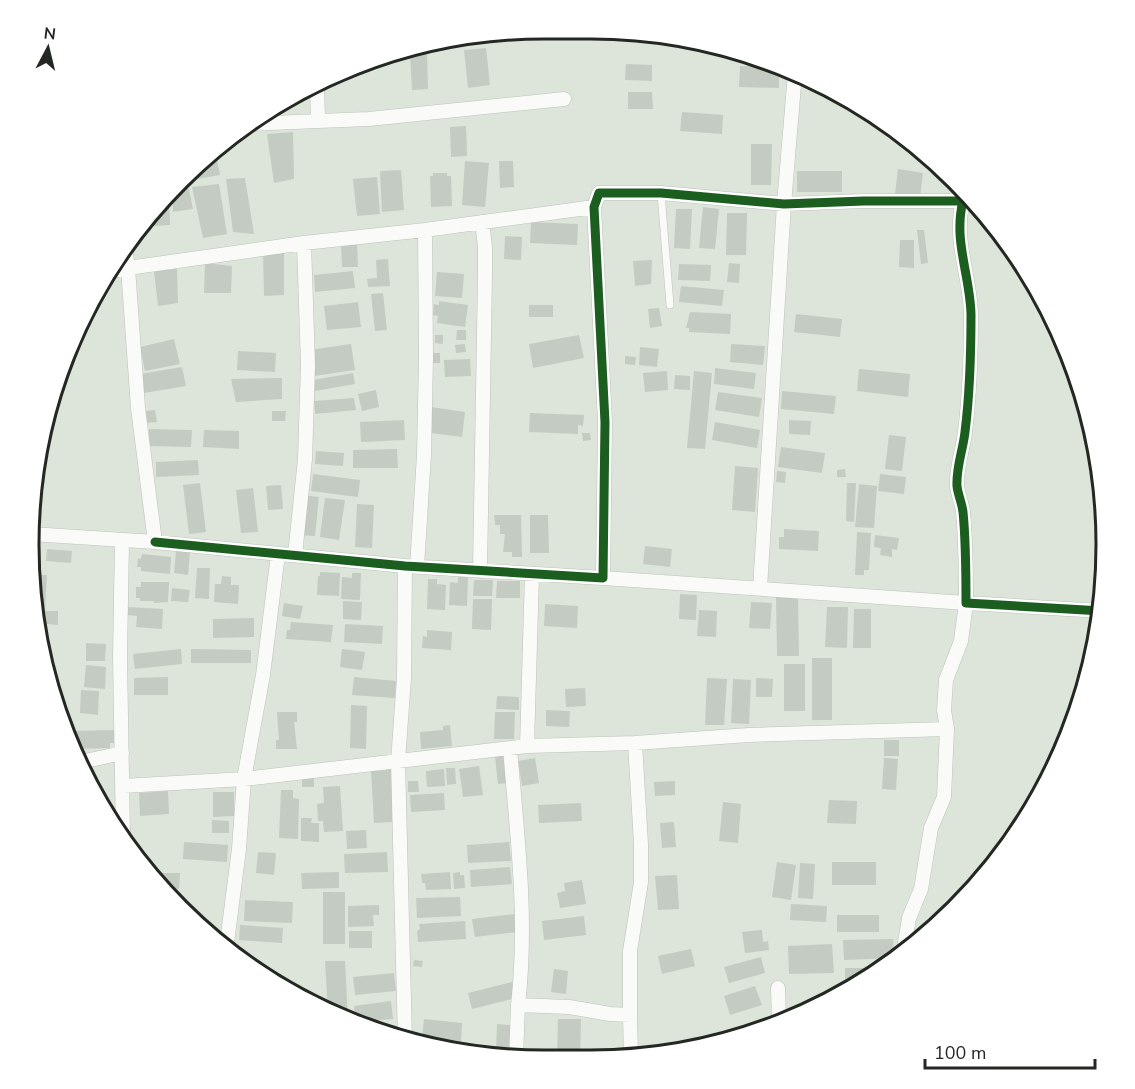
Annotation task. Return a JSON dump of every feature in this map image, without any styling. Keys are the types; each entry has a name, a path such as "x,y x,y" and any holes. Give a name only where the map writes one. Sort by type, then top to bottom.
{"street":[{"path":"760,588 784,204 794,82"},
{"path":"317,93 318,121"},
{"path":"265,123 369,119 564,99"},
{"path":"603,578 605,422 594,207 599,193 661,194 784,204 958,197"},
{"path":"905,940 909,918 921,889 931,828 944,797 947,729 944,710 946,680 961,641 966,603 966,546 963,510 957,485 959,460 965,435 971,364 970,305 958,234 959,216 963,203"},
{"path":"121,269 304,243 425,230 594,207"},
{"path":"480,571 485,275 482,222"},
{"path":"405,1030 398,761 411,567 424,455 425,230"},
{"path":"295,555 305,459 308,365 304,243"},
{"path":"127,260 138,408 155,542"},
{"path":"39,535 155,542 411,567 1092,610"},
{"path":"123,540 120,657 123,823"},
{"path":"228,938 239,849 244,779 263,675 278,554"},
{"path":"527,746 532,574"},
{"path":"123,786 244,779 527,746 635,743 749,735 947,729"},
{"path":"631,1048 630,951 641,882 635,743"},
{"path":"510,748 522,892 523,938 516,1049"},
{"path":"88,761 122,753"},
{"path":"778,988 779,1014"},
{"path":"518,1005 569,1007 630,1015"}],"lane":[{"path":"661,194 670,305"}],"building":[{"path":"486,48 490,85 468,88 464,50"},
{"path":"427,53 428,89 412,90 410,57"},
{"path":"626,64 652,65 652,81 625,80"},
{"path":"740,66 754,66 779,75 779,88 739,87"},
{"path":"628,92 652,92 653,109 628,109"},
{"path":"682,112 723,115 722,134 680,131"},
{"path":"466,126 467,156 451,157 450,127"},
{"path":"293,132 294,179 274,183 267,134"},
{"path":"751,144 772,144 771,185 751,185"},
{"path":"217,159 220,175 195,179"},
{"path":"465,161 489,163 485,207 462,205"},
{"path":"499,161 513,161 514,187 500,188"},
{"path":"898,169 923,173 920,197 895,194"},
{"path":"401,170 404,210 382,212 380,171"},
{"path":"797,171 842,171 842,192 797,192"},
{"path":"433,173 447,173 447,176 451,176 452,206 431,207 430,176 433,176"},
{"path":"377,177 380,214 357,216 353,179"},
{"path":"245,178 254,234 233,232 226,179"},
{"path":"219,184 227,234 203,238 192,187"},
{"path":"188,186 193,209 173,212 173,202"},
{"path":"169,205 170,225 152,226"},
{"path":"703,207 719,209 715,249 699,248"},
{"path":"676,209 692,209 690,249 674,248"},
{"path":"727,213 747,213 746,255 726,255"},
{"path":"531,222 578,224 577,245 530,243"},
{"path":"917,230 924,230 928,263 921,264"},
{"path":"505,236 522,237 521,260 504,259"},
{"path":"900,240 914,240 914,268 899,267"},
{"path":"357,242 358,267 342,267 341,243"},
{"path":"284,249 284,295 264,296 263,250"},
{"path":"388,259 390,286 368,287 367,279 377,278 376,260"},
{"path":"652,260 651,284 635,286 633,261"},
{"path":"205,263 232,266 231,293 204,293"},
{"path":"729,263 740,264 739,283 727,282"},
{"path":"679,264 711,265 710,281 678,280"},
{"path":"177,269 178,303 158,306 154,271"},
{"path":"353,271 355,288 315,292 314,275"},
{"path":"437,272 464,274 462,298 435,296"},
{"path":"681,286 724,290 722,306 679,302"},
{"path":"383,293 387,330 375,331 371,294"},
{"path":"439,301 468,305 465,327 437,323 438,316 433,315 434,304 439,305"},
{"path":"358,302 361,327 327,330 324,306"},
{"path":"529,305 553,305 553,317 529,317"},
{"path":"659,308 662,326 650,328 648,309"},
{"path":"690,312 731,314 730,334 689,332 689,328 686,328"},
{"path":"796,314 842,319 840,337 794,332"},
{"path":"457,330 466,330 466,340 456,340"},
{"path":"435,335 443,335 443,344 435,343"},
{"path":"579,335 584,358 533,368 529,344"},
{"path":"174,339 180,364 145,371 140,347"},
{"path":"351,344 355,370 314,376 310,350"},
{"path":"465,344 466,352 456,353 455,345"},
{"path":"731,344 765,346 763,365 730,362"},
{"path":"640,347 659,349 657,367 639,365"},
{"path":"238,351 276,353 275,372 237,370"},
{"path":"432,353 440,353 440,363 432,363"},
{"path":"625,356 636,357 635,365 625,364"},
{"path":"470,359 471,376 445,377 444,360"},
{"path":"182,367 186,386 144,393 140,374"},
{"path":"715,368 756,373 754,389 714,384"},
{"path":"859,369 910,374 908,397 857,391"},
{"path":"667,371 668,390 645,392 643,373"},
{"path":"694,371 712,373 705,449 687,448"},
{"path":"353,373 355,384 315,391 313,380"},
{"path":"675,375 690,376 690,390 674,389"},
{"path":"282,378 282,399 236,402 231,379"},
{"path":"376,390 379,407 362,411 358,394"},
{"path":"782,391 836,396 834,414 781,409"},
{"path":"718,392 762,398 759,417 715,410"},
{"path":"354,398 356,410 315,414 314,401"},
{"path":"431,407 465,412 462,437 431,433 432,425 426,425"},
{"path":"155,410 157,422 147,423 145,411"},
{"path":"272,411 286,411 285,421 272,421"},
{"path":"530,413 584,415 583,426 578,425 578,434 529,432"},
{"path":"404,420 405,440 361,442 360,422"},
{"path":"789,420 811,421 810,435 789,434"},
{"path":"715,422 760,430 757,448 712,440"},
{"path":"149,429 192,430 191,447 149,446"},
{"path":"204,430 239,431 239,449 203,447"},
{"path":"582,433 590,433 591,440 583,441"},
{"path":"889,435 906,437 902,471 885,469"},
{"path":"781,447 825,453 822,473 778,467"},
{"path":"397,449 398,468 353,468 353,450"},
{"path":"316,451 344,453 343,466 315,464"},
{"path":"198,460 199,475 156,477 156,462"},
{"path":"735,466 758,468 755,512 732,510"},
{"path":"845,469 846,477 837,477 837,470"},
{"path":"777,471 786,472 785,483 776,482"},
{"path":"313,474 360,480 358,497 311,491"},
{"path":"880,474 906,477 904,494 878,491"},
{"path":"200,483 206,532 189,534 183,485"},
{"path":"847,483 856,483 854,522 846,521"},
{"path":"859,484 877,486 874,528 855,527"},
{"path":"281,485 283,509 268,510 266,486"},
{"path":"253,488 258,532 241,533 236,490"},
{"path":"303,495 319,497 315,536 299,535"},
{"path":"325,498 345,500 339,540 320,537"},
{"path":"357,504 374,505 372,548 355,547"},
{"path":"494,515 521,515 522,557 512,557 512,552 503,552 505,534 500,534 500,525 495,525"},
{"path":"530,515 548,515 549,553 530,553"},
{"path":"784,529 819,531 818,551 779,549 779,537 784,537"},
{"path":"857,532 871,533 869,570 864,570 864,575 855,575"},
{"path":"875,535 899,538 897,550 892,549 892,557 880,555 881,548 874,547"},
{"path":"645,546 672,549 670,567 643,564"},
{"path":"47,549 72,551 71,563 46,561"},
{"path":"176,551 190,552 188,575 174,573"},
{"path":"142,554 171,557 170,574 141,571 141,567 137,567 138,558 141,559"},
{"path":"197,568 210,568 209,599 195,598"},
{"path":"320,572 340,573 339,596 317,595"},
{"path":"352,573 361,573 360,600 341,599 342,577 352,578"},
{"path":"40,575 47,575 45,611 58,611 58,625 46,624"},
{"path":"222,576 231,577 231,585 239,585 238,604 214,602 215,584 221,584"},
{"path":"458,577 468,577 467,606 449,605 450,582 458,583"},
{"path":"428,579 437,579 437,584 446,585 445,610 427,609"},
{"path":"474,580 493,580 492,596 473,596"},
{"path":"497,581 520,581 520,598 496,598"},
{"path":"141,582 169,582 168,602 140,601 140,598 136,598 136,587 141,587"},
{"path":"172,588 190,590 188,602 171,601"},
{"path":"680,594 697,595 696,620 679,619"},
{"path":"798,595 799,656 777,656 776,596"},
{"path":"473,599 492,599 491,630 472,629"},
{"path":"343,601 362,602 361,620 343,619"},
{"path":"751,602 772,603 770,629 749,628"},
{"path":"284,603 303,606 300,619 282,616"},
{"path":"545,604 578,606 577,628 544,626"},
{"path":"128,607 163,609 162,629 136,627 137,616 128,615"},
{"path":"827,607 848,607 847,648 825,647"},
{"path":"854,609 871,609 871,648 853,648"},
{"path":"699,610 717,611 716,637 697,636"},
{"path":"254,618 254,637 213,638 213,619"},
{"path":"291,622 333,625 331,642 286,639"},
{"path":"345,624 383,626 382,644 344,642"},
{"path":"427,630 452,632 451,650 422,648 423,636 427,637"},
{"path":"86,643 106,644 105,661 86,661"},
{"path":"181,649 182,664 135,669 133,654"},
{"path":"191,649 251,650 251,663 191,663"},
{"path":"342,649 365,652 362,670 340,667"},
{"path":"812,658 832,658 832,720 812,720"},
{"path":"784,664 805,664 805,711 784,711"},
{"path":"86,665 106,667 105,689 84,687"},
{"path":"168,677 168,695 134,695 134,678"},
{"path":"354,677 396,681 395,698 352,695"},
{"path":"707,678 727,679 724,725 705,725"},
{"path":"756,678 773,679 772,697 756,697"},
{"path":"733,679 751,680 749,724 731,723"},
{"path":"585,688 586,706 566,707 565,689"},
{"path":"81,690 99,691 98,715 80,713"},
{"path":"497,696 519,697 519,710 496,709"},
{"path":"351,705 367,706 366,749 350,748"},
{"path":"546,710 570,711 569,727 546,726"},
{"path":"277,712 297,712 297,722 294,722 297,749 276,749 276,740 279,740"},
{"path":"495,712 515,712 514,739 494,739"},
{"path":"450,725 452,746 421,749 420,732 443,730 443,726"},
{"path":"116,730 116,743 110,743 110,748 82,749 74,731"},
{"path":"884,740 899,740 899,756 884,756"},
{"path":"504,756 507,783 498,784 495,757"},
{"path":"535,758 539,783 522,786 518,761"},
{"path":"884,758 898,759 896,790 882,789"},
{"path":"479,766 483,795 463,797 459,769"},
{"path":"446,768 455,768 456,784 447,785"},
{"path":"444,769 445,786 427,787 426,771"},
{"path":"391,770 394,822 374,823 371,771"},
{"path":"302,777 314,777 314,787 302,787"},
{"path":"408,781 418,781 419,792 408,792"},
{"path":"675,781 675,795 655,796 654,782"},
{"path":"340,786 343,831 324,832 323,821 318,821 317,804 324,803 323,787"},
{"path":"281,790 293,790 293,798 299,799 298,839 279,838"},
{"path":"168,791 169,814 140,816 139,793"},
{"path":"213,792 234,792 234,816 213,817"},
{"path":"444,793 445,810 411,812 410,795"},
{"path":"829,800 857,801 856,824 827,823"},
{"path":"723,802 741,804 738,843 719,841"},
{"path":"581,803 582,821 539,823 538,805"},
{"path":"301,818 312,818 311,823 319,823 319,842 301,841"},
{"path":"212,820 229,821 229,833 212,833"},
{"path":"674,822 676,847 662,848 660,823"},
{"path":"366,830 367,848 347,849 346,831"},
{"path":"184,842 228,845 227,862 183,859"},
{"path":"509,842 511,861 468,863 467,845"},
{"path":"258,852 276,853 274,875 256,873"},
{"path":"387,852 388,872 345,873 344,854"},
{"path":"777,862 796,865 791,900 772,897"},
{"path":"832,862 876,862 876,885 832,885"},
{"path":"800,863 815,864 813,899 798,898"},
{"path":"510,867 512,884 471,887 470,870"},
{"path":"339,872 339,888 302,889 301,873"},
{"path":"450,872 451,889 426,890 425,883 422,883 421,874"},
{"path":"460,872 460,875 464,875 465,888 454,889 453,873"},
{"path":"160,873 180,873 179,889 175,889"},
{"path":"677,875 679,909 658,910 655,876"},
{"path":"582,880 586,904 560,908 557,893 565,891 564,883"},
{"path":"323,892 345,892 345,944 323,944"},
{"path":"460,897 461,916 417,918 416,898"},
{"path":"245,900 293,902 292,923 244,921"},
{"path":"791,904 827,906 826,922 790,920"},
{"path":"379,905 379,915 373,915 374,926 348,927 348,906"},
{"path":"515,914 517,932 475,937 472,919"},
{"path":"837,915 879,915 879,932 837,932"},
{"path":"584,916 586,935 544,940 542,921"},
{"path":"465,921 466,939 418,942 419,924"},
{"path":"240,925 283,928 282,943 239,940"},
{"path":"762,930 763,942 768,941 769,950 745,953 742,932"},
{"path":"349,931 372,931 372,948 349,948"},
{"path":"893,939 894,949 880,959 844,960 843,940"},
{"path":"832,944 834,973 789,974 788,946"},
{"path":"691,949 695,966 662,974 658,956"},
{"path":"761,957 765,973 729,983 724,967"},
{"path":"414,960 423,961 422,967 413,966"},
{"path":"325,961 345,961 348,1010 327,1001"},
{"path":"845,968 866,968 845,981"},
{"path":"554,969 568,971 566,994 551,992"},
{"path":"394,973 396,991 355,995 353,977"},
{"path":"512,982 516,998 472,1009 468,993"},
{"path":"755,986 762,1005 730,1015 724,996"},
{"path":"391,1001 393,1019 375,1020 355,1013 354,1006"},
{"path":"424,1019 462,1023 461,1043 422,1035"},
{"path":"558,1019 581,1019 580,1050 557,1050"},
{"path":"497,1024 510,1025 510,1049 496,1048"}],"cycle path":[{"path":"155,542 405,566 603,578 605,422 594,207 599,193 661,193 784,204 961,201"},
{"path":"963,202 960,230 970,300 971,343 967,417 957,486 964,523 966,603 1092,610"}]}
